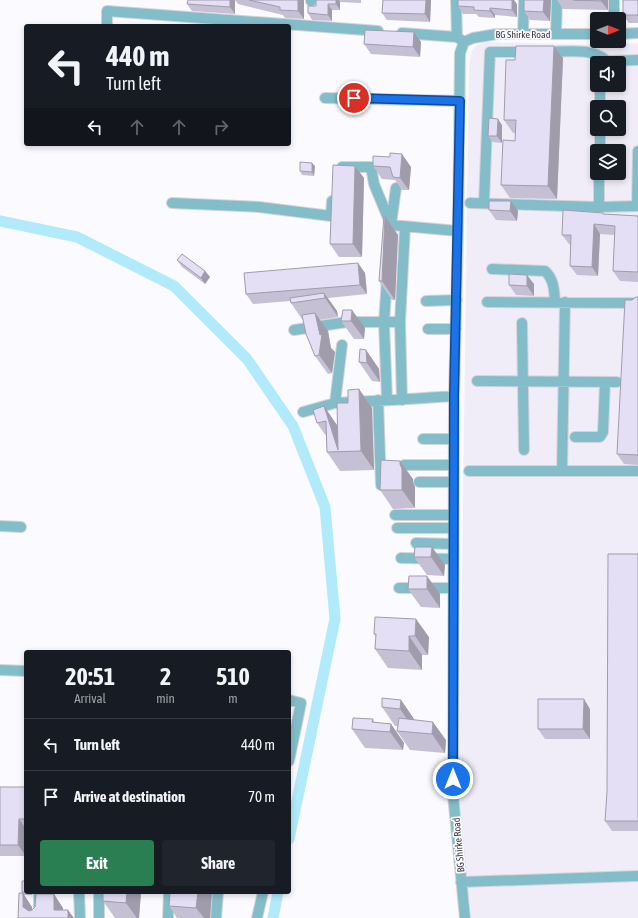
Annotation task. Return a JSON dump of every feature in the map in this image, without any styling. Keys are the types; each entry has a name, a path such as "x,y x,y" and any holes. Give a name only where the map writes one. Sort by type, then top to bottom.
{"street":[{"path":"291,25 389,32 460,40 456,0"},
{"path":"522,34 524,0"},
{"path":"556,0 556,34"},
{"path":"614,0 614,12"},
{"path":"107,24 107,11 282,24"},
{"path":"626,34 638,33"},
{"name":"BG Shirke Road","path":"465,918 453,795 454,396 457,300 460,40 497,34 590,34"},
{"path":"484,203 490,52 589,52 602,56"},
{"path":"626,61 638,60"},
{"path":"324,98 460,101"},
{"path":"470,202 599,207 637,206 638,151"},
{"path":"334,174 334,167 371,167 374,184 391,228"},
{"path":"599,207 600,180"},
{"path":"172,203 259,207 331,216 333,188"},
{"path":"391,228 396,188"},
{"path":"391,228 405,227 458,231"},
{"path":"402,400 400,322 405,227"},
{"path":"492,269 546,271 550,275 553,282 555,302"},
{"path":"381,485 384,322 388,270"},
{"path":"426,301 457,300"},
{"path":"487,302 638,303"},
{"path":"562,471 566,302"},
{"path":"294,330 347,322 400,322"},
{"path":"522,323 524,450"},
{"path":"428,329 456,329"},
{"path":"335,403 342,345"},
{"path":"477,381 617,382"},
{"path":"574,437 600,437 603,432 605,382"},
{"path":"303,412 335,403 454,396"},
{"path":"423,439 454,439"},
{"path":"404,464 454,464"},
{"path":"469,471 638,471"},
{"path":"419,482 454,482"},
{"path":"394,515 453,515"},
{"path":"0,526 21,527"},
{"path":"397,528 453,528"},
{"path":"416,543 453,544"},
{"path":"401,558 453,559"},
{"path":"399,588 453,588"},
{"path":"0,670 24,671"},
{"path":"291,700 301,703 291,751"},
{"path":"461,882 638,876"},
{"path":"39,894 39,918"},
{"path":"79,894 80,918"},
{"path":"98,894 99,918"},
{"path":"168,918 169,894"},
{"path":"216,918 218,894"},
{"path":"258,918 263,894"}],"shaded area":[{"path":"486,42 590,45 590,48 626,48 626,44 638,43 638,918 471,918 470,901 465,878 459,790 469,66 472,50 477,45"}],"building":[{"path":"188,0 230,0 230,7 187,4"},
{"path":"249,0 298,0 298,11 280,10 280,7"},
{"path":"316,0 336,0 336,4 328,4 328,15 308,13 308,6 316,6"},
{"path":"383,0 426,0 425,14 382,13"},
{"path":"458,0 512,0 512,10 490,8 490,11 474,10 474,7 458,6"},
{"path":"524,0 544,0 543,12 524,11"},
{"path":"573,0 601,0 601,1"},
{"path":"623,0 638,0 638,15 626,15 626,12 623,12"},
{"path":"365,30 414,32 413,47 364,44"},
{"path":"516,46 554,46 548,186 501,185 503,140 515,141 516,120 504,120 506,60 515,60"},
{"path":"489,118 498,119 497,136 488,136"},
{"path":"390,153 402,154 400,178 393,177 390,167 373,166 373,156 390,157"},
{"path":"300,162 312,163 312,172 300,171"},
{"path":"333,165 355,166 353,244 330,244"},
{"path":"489,201 511,201 510,211 489,210"},
{"path":"563,210 638,216 638,272 613,271 615,226 594,224 592,267 570,266 571,235 562,235"},
{"path":"384,216 382,281 379,281"},
{"path":"182,254 205,271 201,278 177,260"},
{"path":"358,263 360,285 246,294 244,273"},
{"path":"509,274 527,275 527,286 509,285"},
{"path":"324,293 325,298 291,303 290,298"},
{"path":"638,297 638,455 617,454 625,300 632,300"},
{"path":"343,310 352,310 351,321 341,321"},
{"path":"315,313 320,335 322,334 319,355 315,356 306,334 302,315"},
{"path":"360,349 366,350 367,363 359,362"},
{"path":"359,389 361,451 327,452 326,421 317,423 313,410 324,406 338,450 337,403 348,403 348,390"},
{"path":"381,460 400,461 402,469 402,490 380,490"},
{"path":"415,547 432,547 431,557 414,557"},
{"path":"608,554 638,554 638,821 605,821 607,792"},
{"path":"409,576 427,576 427,589 408,589"},
{"path":"375,617 416,619 415,636 409,636 409,651 375,649"},
{"path":"382,698 401,700 400,709 382,707"},
{"path":"538,699 584,699 583,729 538,729"},
{"path":"353,718 373,719 372,722 391,724 390,732 352,729"},
{"path":"399,718 433,722 432,734 397,731"},
{"path":"0,787 24,787 24,819 19,819 18,845 0,845"},
{"path":"22,881 24,881 24,892 22,892"},
{"path":"19,893 23,893 23,907 29,911 35,907 36,894 54,894 54,910 68,910 68,918 18,918"},
{"path":"103,894 127,894 126,903 103,901"},
{"path":"170,894 198,894 196,908 169,906"}],"waterway":[{"path":"0,221 77,237 174,286 247,359 293,426 325,507 335,619 291,829"},
{"path":"273,918 278,894"}],"route":[{"path":"354,98 460,101 454,396 453,779"}]}
